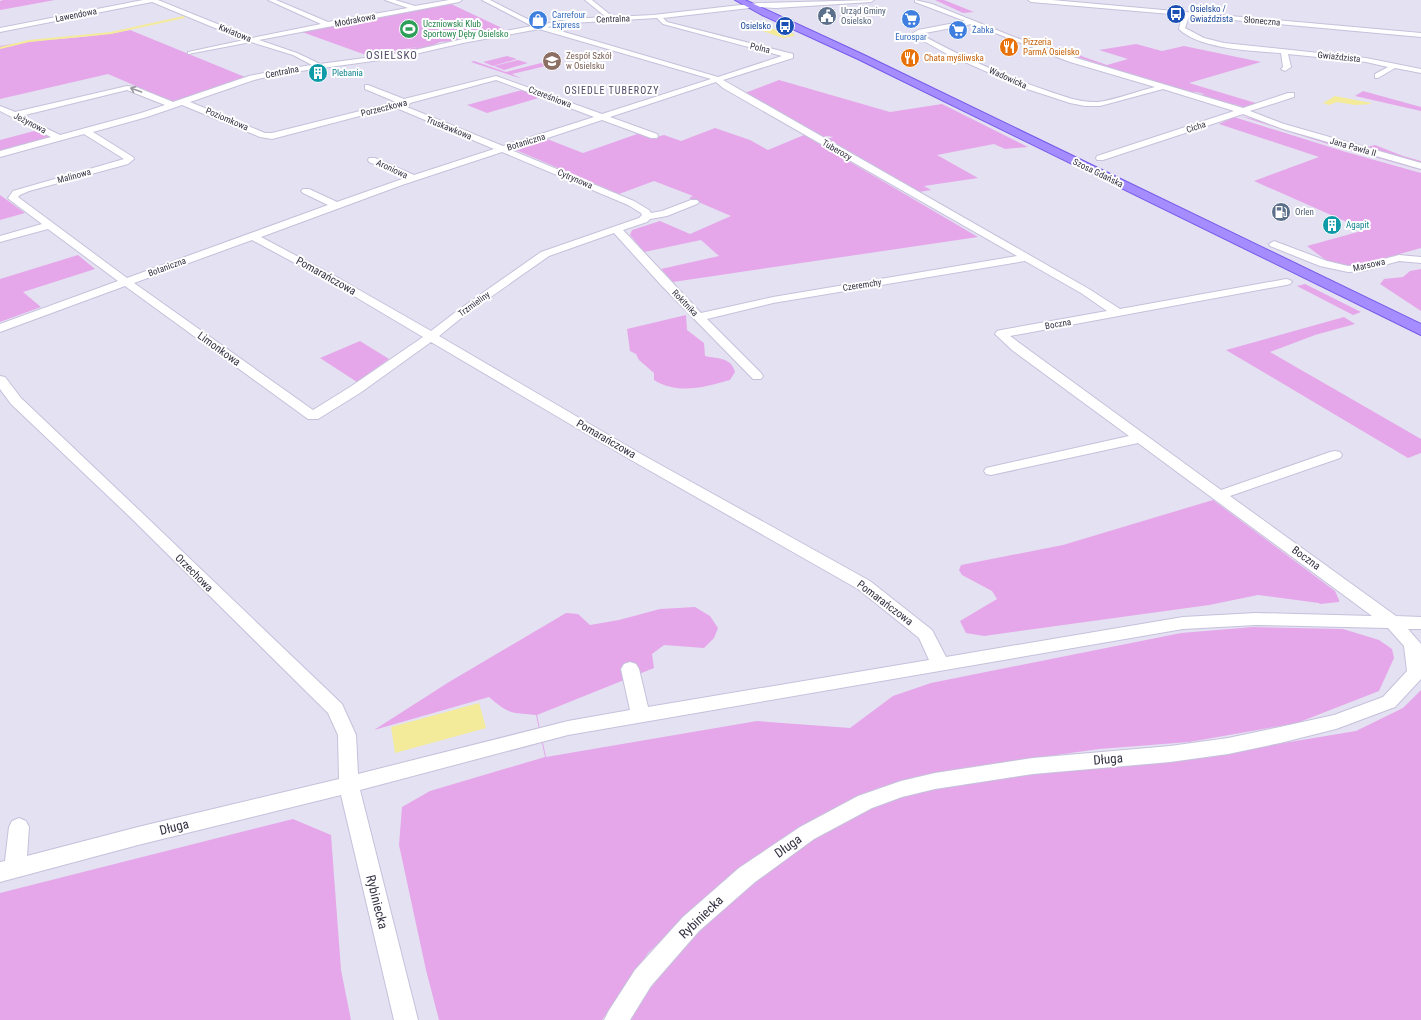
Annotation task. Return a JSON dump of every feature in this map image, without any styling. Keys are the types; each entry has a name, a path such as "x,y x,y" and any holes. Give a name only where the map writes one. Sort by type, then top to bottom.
{"main road":[{"name":"Szosa Gdańska","path":"750,4 1090,160 1421,330"}],"street":[{"name":"Kwiatowa","path":"152,0 251,40 295,54 318,66"},
{"name":"Lawendowa","path":"0,30 152,0"},
{"path":"271,0 329,24"},
{"path":"388,0 415,8"},
{"name":"Modrakowa","path":"190,53 329,24 458,0"},
{"name":"Tuberozy","path":"484,0 550,31 602,44 718,80 1085,291 1118,313"},
{"path":"588,0 612,19"},
{"name":"Centralna","path":"0,154 86,131 183,102 258,76 318,66 395,56 462,41 576,21 660,19 731,9 750,4 786,5 820,1 871,0"},
{"name":"Jana Pawła II","path":"909,0 921,0 930,5 1051,53 1095,65 1337,143 1421,166"},
{"name":"Słoneczna","path":"1030,0 1421,35"},
{"path":"161,3 174,1"},
{"path":"731,9 750,4"},
{"name":"Gwiaździsta","path":"1186,14 1182,29 1193,35 1229,46 1351,58 1421,71"},
{"path":"63,17 77,22"},
{"name":"Polna","path":"660,19 790,56 718,80"},
{"name":"Wadowicka","path":"972,22 920,31 915,34 949,53 1024,85 1085,104 1100,104 1163,87"},
{"path":"1273,42 1273,51"},
{"path":"1284,52 1287,67 1285,69"},
{"path":"1378,76 1395,66"},
{"name":"Porzeczkowa","path":"272,136 406,103 496,78"},
{"name":"Czereśniowa","path":"496,78 654,136"},
{"name":"Botaniczna","path":"0,328 412,178 718,80"},
{"path":"368,87 406,103"},
{"path":"14,115 127,88 172,105"},
{"name":"Cicha","path":"1090,160 1291,95"},
{"name":"Poziomkowa","path":"183,102 263,135 272,136"},
{"name":"Truskawkowa","path":"396,105 503,149"},
{"name":"Jeżynowa","path":"0,108 59,138"},
{"name":"Malinowa","path":"86,131 130,159 125,162 26,189 13,195 14,199 126,282"},
{"name":"Cytrynowa","path":"503,149 617,197 647,214"},
{"name":"Aroniowa","path":"372,160 412,178"},
{"path":"306,191 335,205"},
{"name":"Trzmieliny","path":"313,416 355,390 466,309 545,254 643,220 647,214 664,214 694,202"},
{"path":"0,239 49,225"},
{"name":"Rokitnika","path":"616,229 698,317 757,376"},
{"name":"Pomarańczowa","path":"252,236 336,281 636,457 864,585 926,634 940,664"},
{"name":"Marsowa","path":"1274,244 1324,264 1348,269 1363,268 1399,258 1421,260"},
{"name":"Czeremchy","path":"698,317 773,300 1026,258"},
{"name":"Limonkowa","path":"126,282 313,416"},
{"name":"Boczna","path":"1286,282 1001,334 1392,622"},
{"name":"Orzechowa","path":"0,380 16,401 134,513 335,709 347,735 349,785"},
{"path":"991,471 1141,438"},
{"path":"1220,495 1335,454"},
{"name":"Długa","path":"8,870 138,836 349,785 568,728 1183,623 1256,619 1392,622 1412,644 1416,673 1389,702 1336,722 1228,746 1170,754 1033,766 935,781 901,789 865,802 807,833 747,875"},
{"path":"1392,622 1421,623"},
{"path":"630,669 638,699 640,716"},
{"name":"Rybiniecka","path":"349,785 406,1020"},
{"path":"8,870 19,827"},
{"name":"Rybiniecka","path":"616,1020 643,978 691,924 747,875"}],"shaded area":[{"path":"55,0 0,10 0,1"},
{"path":"935,0 944,0 974,12 963,13"},
{"name":"Uczniowski Klub Sportowy Dęby Osielsko","path":"449,3 504,29 468,36 477,37 464,38 464,40 440,42 424,49 384,56 379,55 417,47 366,55 302,32"},
{"path":"757,29 783,30 794,34 794,36 783,38"},
{"path":"130,30 245,77 173,102 108,74 0,99 0,46"},
{"path":"1136,44 1162,51 1184,46 1261,62 1189,83 1259,104 1248,109 1234,104 1229,105 1199,97 1204,94 1196,92 1189,93 1077,57 1076,55 1080,54 1081,56 1107,65 1128,59 1099,50"},
{"path":"507,56 517,59 493,66 483,62"},
{"path":"518,60 528,63 504,70 494,66"},
{"path":"474,61 506,72 541,63 550,65 512,74 522,79 471,62"},
{"path":"779,80 890,112 942,104 1028,147 1005,149 994,144 937,155 978,178 924,186 931,190 919,192 828,139 833,137 823,137 745,93"},
{"path":"522,90 542,97 487,113 467,105"},
{"path":"1363,91 1421,107 1421,111 1355,96"},
{"path":"1335,96 1371,104 1355,105 1337,102 1329,105 1323,103"},
{"path":"1240,116 1421,168 1421,170 1331,145"},
{"path":"1234,117 1346,152 1421,173 1421,248 1353,267 1331,264 1307,246 1365,230 1254,181 1319,157 1219,124"},
{"path":"715,128 750,140 768,150 804,135 978,237 673,282 661,269 719,256 701,240 644,252 630,235 632,230 660,221 690,234 731,216 689,198 693,196 654,181 619,194 516,150 516,148 547,139 583,153 640,133 653,138 664,135 681,141"},
{"path":"38,130 50,137 0,152 0,140"},
{"path":"1375,145 1421,161 1421,164 1368,150 1367,147"},
{"path":"0,195 25,213 0,220"},
{"path":"78,255 95,269 23,292 41,307 0,322 0,279"},
{"path":"1421,269 1421,311 1380,284 1384,279 1403,277 1410,271"},
{"path":"1305,284 1361,312 1353,315 1297,286"},
{"path":"686,315 687,330 704,343 705,356 727,361 733,367 735,372 730,380 692,388 663,385 654,380 654,373 639,360 636,354 630,351 627,329"},
{"path":"1344,317 1355,324 1315,335 1270,352 1421,439 1421,453 1408,458 1226,350"},
{"path":"360,341 389,359 357,382 320,358"},
{"path":"1213,500 1335,591 1339,602 1320,604 1343,629 1319,603 1258,595 1209,605 984,636 966,633 960,621 997,599 992,591 962,575 959,570 961,565 1063,545"},
{"path":"695,607 710,616 718,628 714,638 704,648 664,645 652,654 654,668 537,715 546,757 757,721 850,728 893,696 931,683 1181,633 1253,627 1343,629 1379,640 1392,649 1394,658 1379,691 1297,723 1189,742 1099,749 964,768 878,788 851,800 892,797 955,783 1043,770 1211,755 1356,731 1403,708 1421,690 1421,1020 627,1020 632,1011 689,941 741,894 809,841 799,829 713,890 648,953 602,1020 439,1020 426,970 399,845 402,807 430,791 545,757 536,715 511,712 489,697 374,730 449,682 566,613 578,614 590,625 619,620 660,609"},
{"path":"479,703 486,728 395,753 391,727"},
{"path":"293,819 331,835 341,970 351,1020 0,1020 0,893"}],"waterway":[{"path":"0,48 29,41 111,33 184,17"}],"place":[{"name":"Osielsko / Gwiaździsta","path":"1176,14"},
{"name":"Urząd Gminy Osielsko","path":"827,16"},
{"name":"Eurospar","path":"911,19"},
{"name":"Carrefour Express","path":"538,20"},
{"name":"Osielsko","path":"785,26"},
{"name":"Uczniowski Klub Sportowy Dęby Osielsko","path":"409,29"},
{"name":"Żabka","path":"958,30"},
{"name":"Pizzeria ParmA Osielsko","path":"1009,47"},
{"name":"Chata myśliwska","path":"910,58"},
{"name":"Zespół Szkół w Osielsku","path":"552,61"},
{"name":"Plebania","path":"318,73"},
{"name":"Orlen","path":"1281,212"},
{"name":"Agapit","path":"1332,225"}],"district":[{"name":"OSIELSKO","path":"392,55"},
{"name":"OSIEDLE TUBEROZY","path":"612,90"}]}
